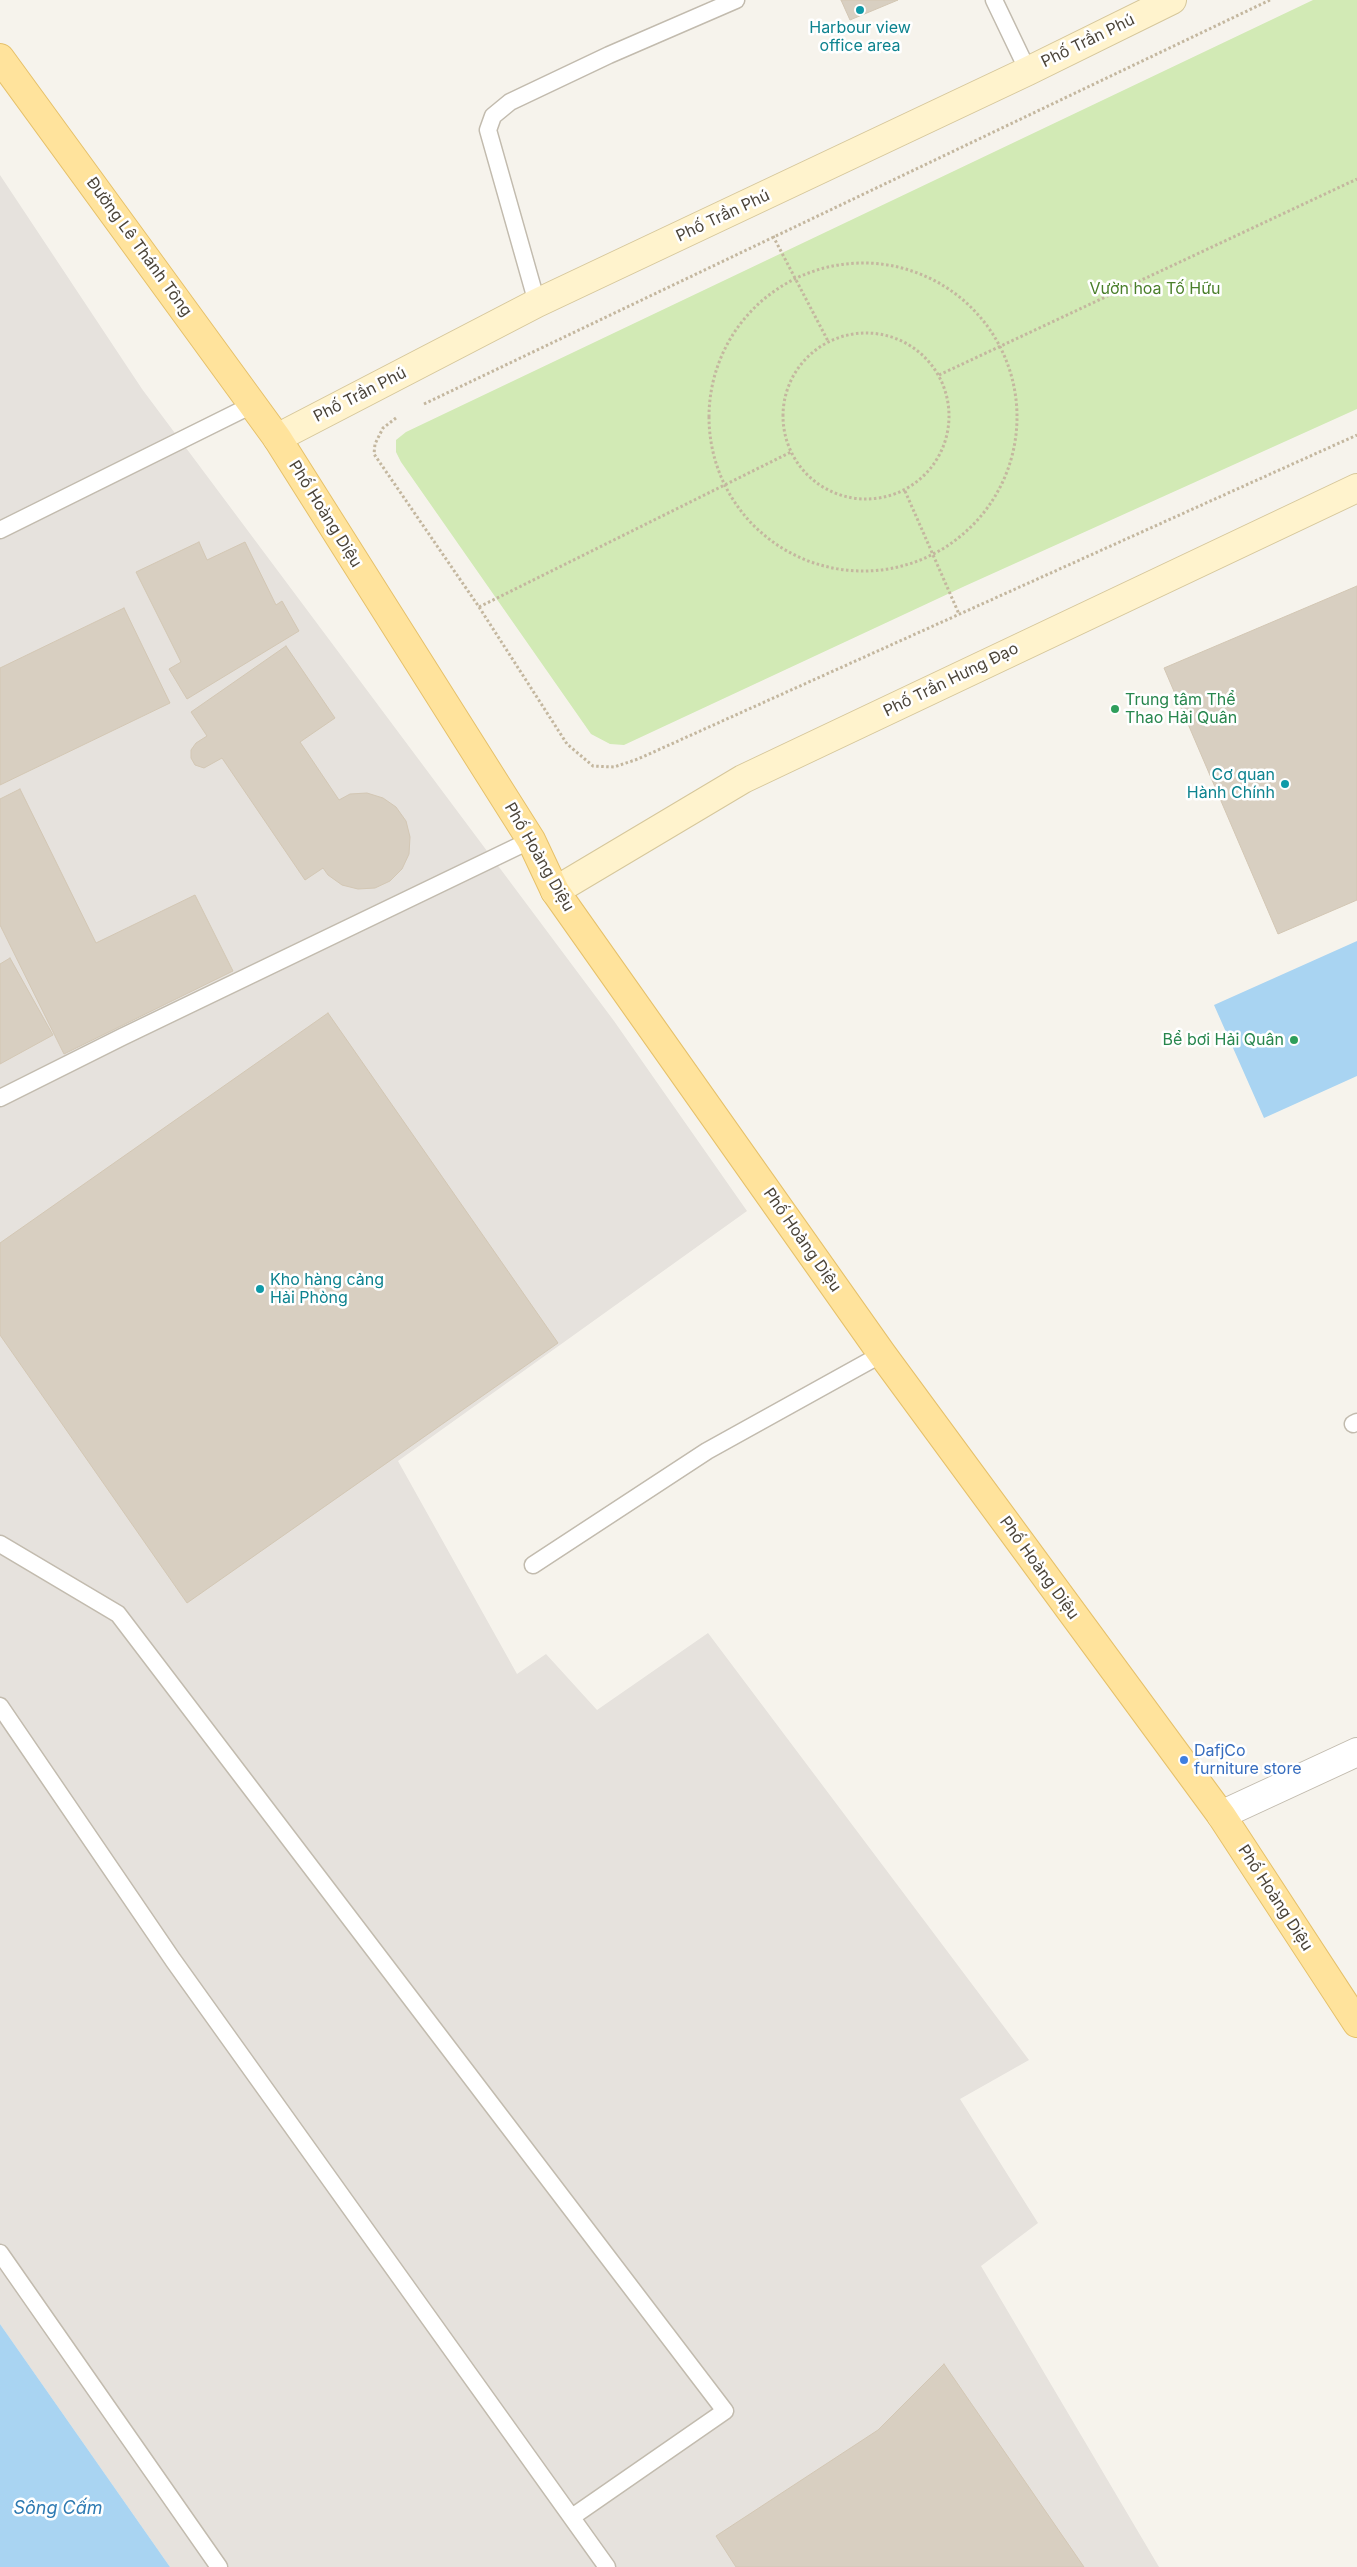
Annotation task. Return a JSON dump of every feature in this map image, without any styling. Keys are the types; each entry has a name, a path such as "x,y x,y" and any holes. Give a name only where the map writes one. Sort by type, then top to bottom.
{"main road":[{"name":"Phố Trần Phú","path":"276,438 538,303 1028,71 1172,0"},
{"name":"Đường Lê Thánh Tông","path":"0,58 254,404 276,438"},
{"name":"Phố Hoàng Diệu","path":"276,438 531,840 555,891 882,1354 1221,1816 1357,2023"},
{"name":"Phố Trần Hưng Đạo","path":"555,891 744,779 1357,488"}],"street":[{"path":"1221,1816 1357,1752"}],"lane":[{"path":"538,303 488,130 493,116 510,102 609,54 736,0"},
{"path":"994,0 1028,71"},
{"path":"0,530 254,404"},
{"path":"0,1098 131,1032 531,840"},
{"path":"533,1565 708,1451 882,1354"},
{"path":"0,1544 118,1614 725,2411 572,2518"},
{"path":"0,1706 179,1968 607,2567"},
{"path":"0,2253 219,2567"}],"path":[{"path":"416,407 1270,0"},
{"path":"939,375 1357,179"},
{"path":"773,236 828,341"},
{"path":"871,262 923,274 969,303 1000,346 1016,392 1016,441 1004,479 1001,488 972,527 932,555 886,570 838,569 791,554 753,525 724,485 710,433 712,380 734,331 770,292 818,267 871,262"},
{"path":"878,332 902,340 923,355 939,375 948,400 949,427 942,453 926,474 905,490 880,498 853,498 828,490 806,474 791,452 784,427 784,401 792,377 807,356 828,341 852,333 878,332"},
{"path":"398,416 383,428 375,444 374,454 479,607 567,744 593,766 614,767 638,759 1357,436"},
{"path":"479,607 791,452"},
{"path":"905,490 958,614"}],"shaded area":[{"path":"0,175 142,389 614,1021 747,1211 398,1461 517,1674 546,1654 597,1710 708,1633 1029,2060 960,2099 1038,2223 981,2266 1159,2567 170,2567 0,2324"}],"green space":[{"name":"Vườn hoa Tố Hữu","path":"1313,0 1357,0 1357,409 965,586 624,745 610,744 591,734 401,462 396,452 396,440 406,432"}],"water":[{"name":"Bể bơi Hải Quân","path":"1357,941 1357,1076 1264,1118 1214,1005"},
{"name":"Sông Cấm","path":"0,2324 170,2567 0,2567"}],"building":[{"name":"Harbour view office area","path":"841,0 898,0 850,20"},
{"path":"199,542 207,560 245,542 276,605 282,601 299,631 187,699 169,669 181,662 136,572"},
{"name":"Cơ quan Hành Chính","path":"1357,586 1357,900 1278,934 1164,668"},
{"path":"124,608 170,703 0,785 0,668"},
{"path":"286,646 335,718 300,742 339,800 350,794 367,793 383,798 396,807 406,821 410,837 409,854 402,869 390,881 375,888 358,889 342,885 328,875 323,868 305,880 222,758 204,768 195,765 191,758 191,750 196,743 207,736 191,712"},
{"path":"20,789 96,943 195,895 233,971 64,1054 0,925 0,799"},
{"path":"10,958 53,1035 0,1064 0,964"},
{"name":"Kho hàng cảng Hải Phòng","path":"328,1013 558,1343 187,1603 0,1335 0,1243"},
{"path":"944,2364 1084,2567 736,2567 716,2536 878,2430"}],"place":[{"name":"Harbour view office area","path":"860,10"},
{"name":"Trung tâm Thể Thao Hải Quân","path":"1115,709"},
{"name":"Cơ quan Hành Chính","path":"1285,784"},
{"name":"Bể bơi Hải Quân","path":"1294,1040"},
{"name":"Kho hàng cảng Hải Phòng","path":"260,1289"},
{"name":"DafjCo furniture store","path":"1184,1760"}]}
